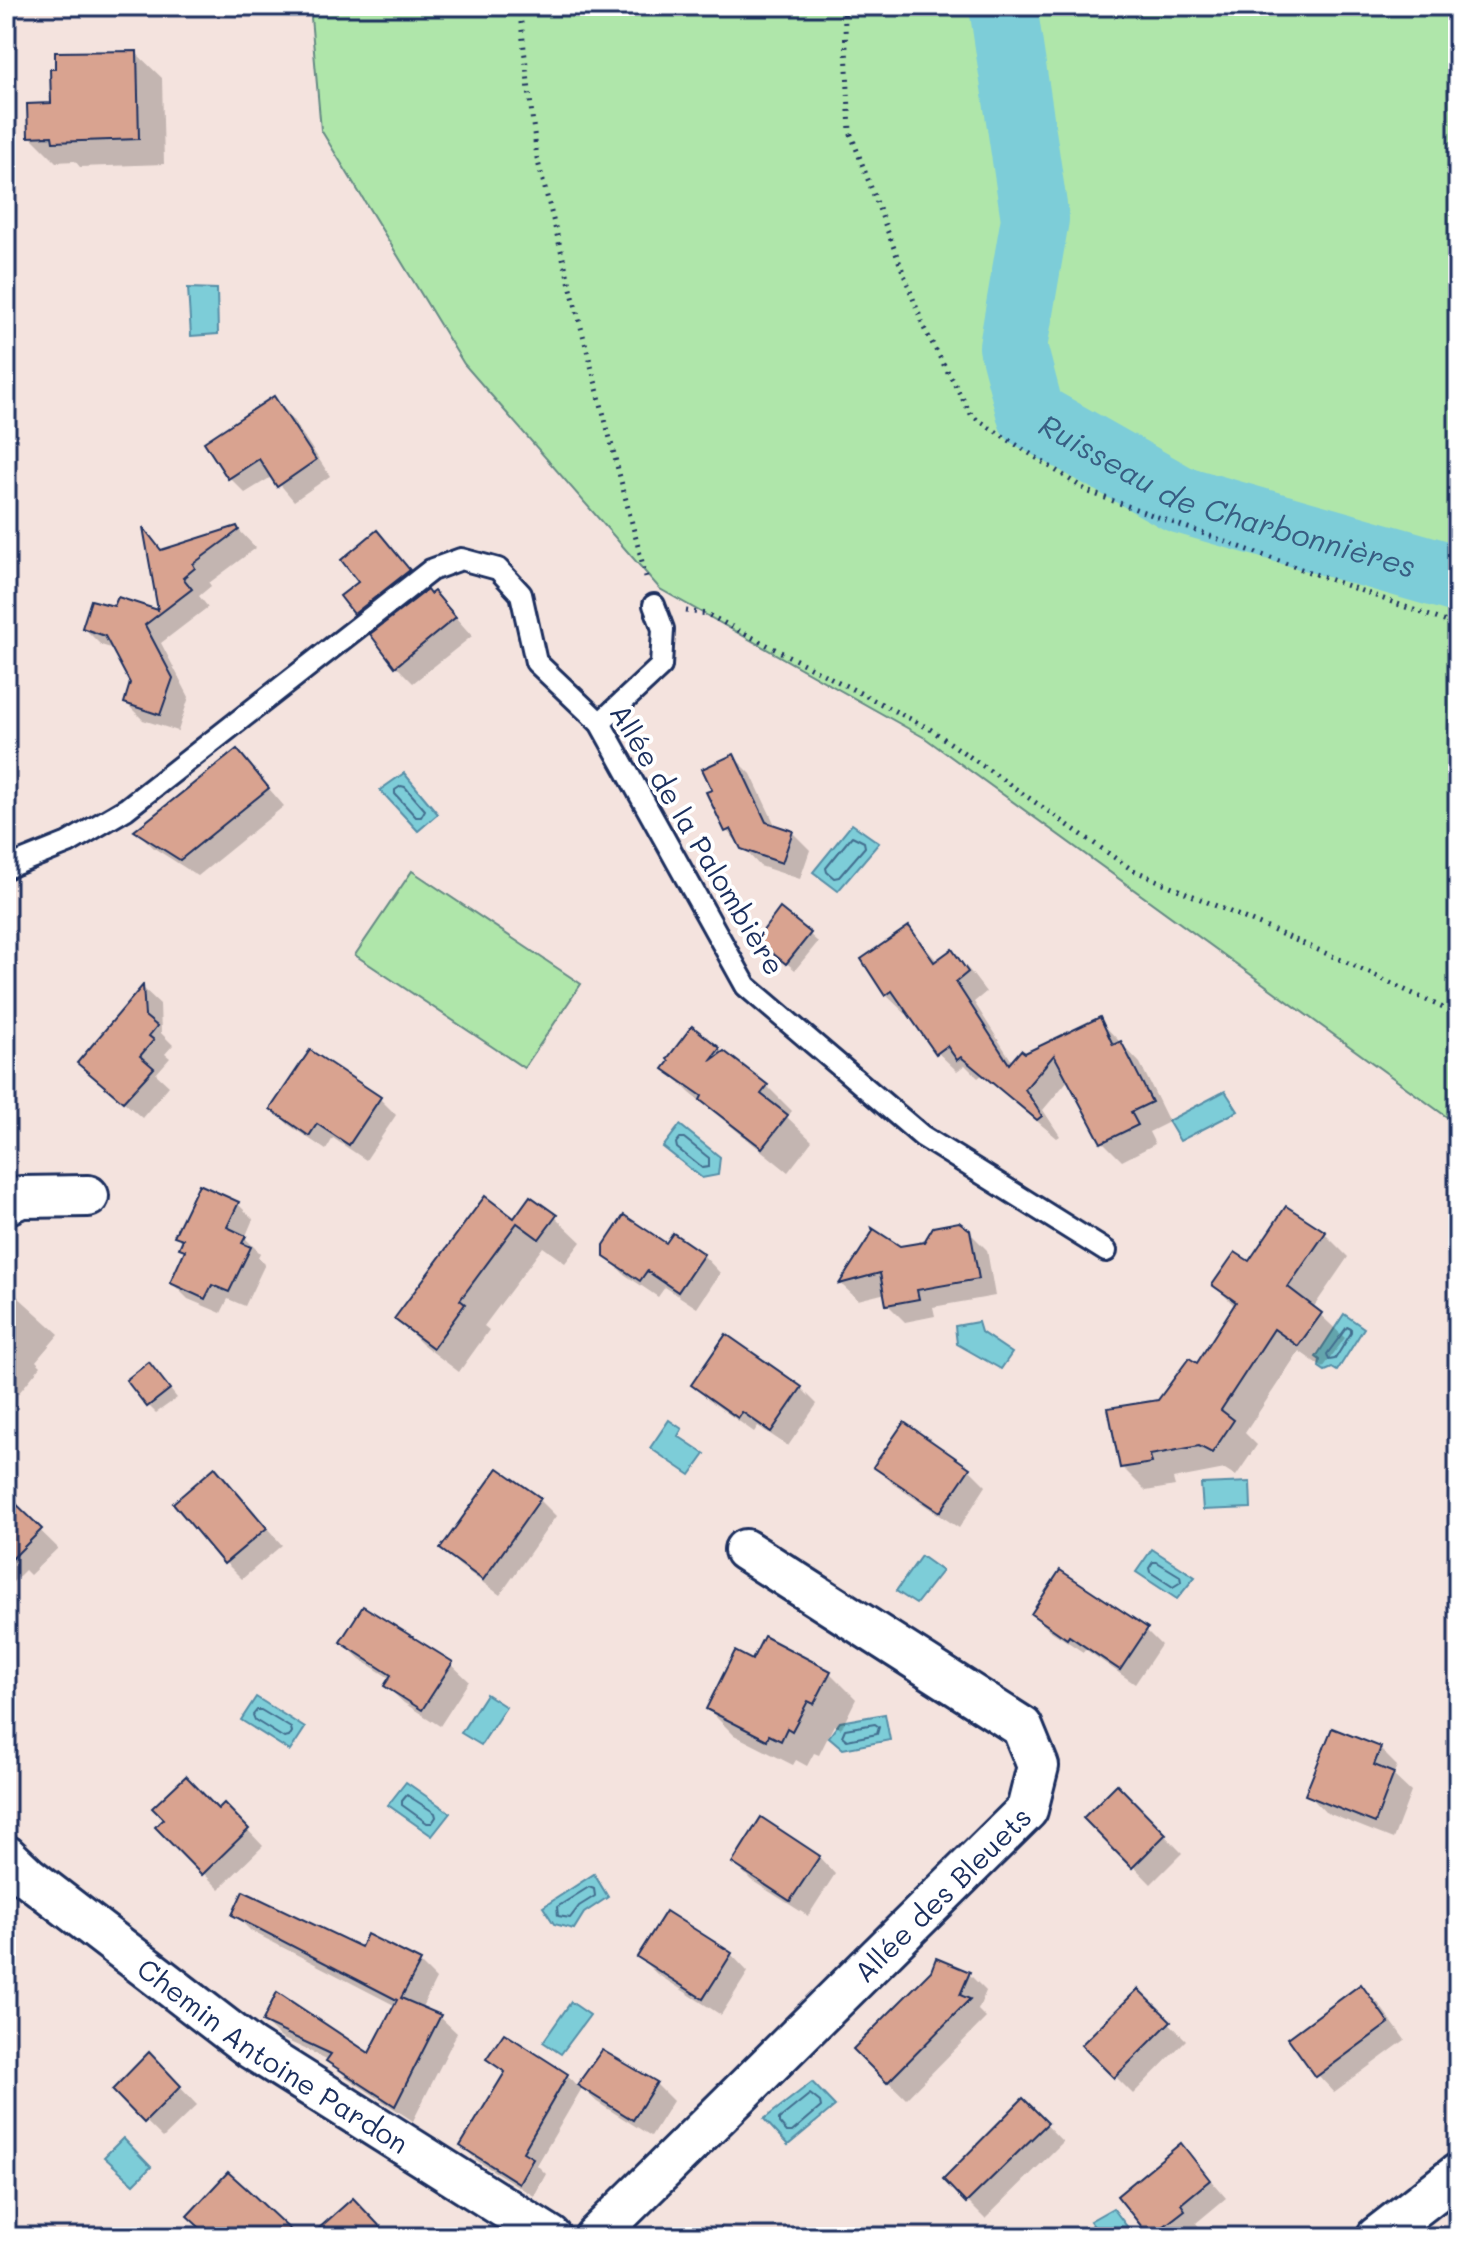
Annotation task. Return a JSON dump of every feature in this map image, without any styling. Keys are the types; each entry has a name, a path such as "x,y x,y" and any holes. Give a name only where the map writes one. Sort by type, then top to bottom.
{"street":[{"path":"6,1204 21,1197 88,1196"},
{"name":"Allée des Bleuets","path":"595,2237 1027,1810 1038,1766 1022,1727 745,1550"},
{"name":"Chemin Antoine Pardon","path":"6,1856 27,1876 251,2048 551,2237"},
{"path":"1377,2237 1458,2174"}],"lane":[{"name":"Allée de la Palombière","path":"6,868 68,843 126,809 431,570 461,559 498,569 521,594 536,662 600,723 746,986 922,1136 1106,1251"},
{"path":"600,723 661,666 663,629 654,605"}],"path":[{"path":"519,6 537,158 654,605 707,614 930,729 1131,869 1346,962 1458,1015"},
{"path":"844,6 850,132 925,330 972,416 1089,492 1458,626"}],"green space":[{"path":"310,6 1458,6 1458,1125 925,738 660,589 464,364 321,130"},
{"path":"412,871 581,984 524,1068 355,955"}],"water":[{"path":"188,288 217,289 218,334 191,336"},
{"path":"404,773 438,814 418,831 380,790"},
{"path":"852,824 879,843 838,891 813,872"},
{"path":"1225,1091 1238,1111 1180,1141 1168,1121"},
{"path":"680,1125 720,1157 718,1175 702,1178 663,1147"},
{"path":"1344,1314 1364,1328 1337,1371 1332,1368 1325,1371 1319,1367 1320,1360 1316,1357"},
{"path":"978,1322 981,1332 1012,1353 1001,1369 957,1344 955,1326"},
{"path":"669,1420 682,1429 678,1436 705,1454 690,1475 650,1448"},
{"path":"1250,1482 1251,1508 1203,1510 1201,1484"},
{"path":"1152,1549 1195,1577 1177,1599 1136,1572"},
{"path":"921,1556 942,1571 916,1604 896,1591"},
{"path":"486,1694 506,1707 481,1745 461,1733"},
{"path":"256,1697 305,1728 290,1751 241,1720"},
{"path":"885,1714 890,1740 843,1749 829,1737 840,1722"},
{"path":"406,1782 450,1813 432,1836 388,1805"},
{"path":"594,1874 608,1897 584,1913 574,1929 554,1924 543,1907"},
{"path":"571,2002 590,2015 561,2054 543,2042"},
{"path":"812,2082 835,2106 788,2145 764,2119"},
{"path":"123,2138 151,2167 134,2184 104,2157"},
{"path":"1113,2208 1135,2237 1102,2237 1090,2221"}],"building":[{"path":"137,51 139,139 53,142 52,136 28,137 27,104 51,103 50,69 55,69 55,52"},
{"path":"274,396 316,460 277,487 259,459 228,479 204,442"},
{"path":"237,526 239,530 193,564 195,568 183,578 192,589 145,625 173,678 160,715 124,703 130,683 105,636 82,628 91,600 114,606 118,597 158,610 143,527 161,550"},
{"path":"377,530 410,570 354,614 340,596 358,582 341,560"},
{"path":"427,590 430,594 434,591 456,617 395,667 370,634"},
{"path":"237,749 269,788 180,860 134,831"},
{"path":"734,754 766,822 793,831 782,863 741,849 731,829 725,832 706,792 712,790 702,769"},
{"path":"780,908 811,933 786,964 756,940"},
{"path":"909,926 934,962 952,949 968,972 956,982 1009,1064 1021,1050 1025,1053 1100,1017 1113,1045 1121,1041 1152,1102 1131,1112 1138,1125 1101,1143 1054,1055 1025,1089 1042,1116 1037,1120 961,1057 957,1060 947,1046 936,1054 892,991 885,996 861,959"},
{"path":"143,985 145,1016 157,1026 149,1036 154,1040 140,1056 154,1068 123,1102 77,1063"},
{"path":"692,1026 720,1048 710,1061 724,1051 768,1085 761,1094 788,1115 762,1148 700,1100 702,1096 663,1069"},
{"path":"310,1050 381,1097 349,1145 317,1124 309,1136 270,1109"},
{"path":"199,1184 239,1202 227,1227 246,1236 242,1243 251,1247 229,1292 212,1285 205,1299 170,1283 185,1250 179,1248 183,1239 174,1236"},
{"path":"485,1196 514,1218 530,1196 557,1215 539,1239 517,1223 460,1300 465,1304 433,1348 394,1319"},
{"path":"1286,1206 1326,1232 1288,1287 1322,1313 1298,1346 1274,1329 1221,1410 1234,1420 1212,1453 1199,1446 1150,1455 1152,1463 1120,1468 1108,1408 1158,1400 1189,1358 1197,1363 1236,1302 1212,1285 1235,1252 1249,1261"},
{"path":"624,1215 666,1243 673,1233 704,1254 678,1292 647,1271 640,1281 604,1257 604,1245"},
{"path":"959,1222 970,1230 979,1279 917,1290 919,1299 886,1305 880,1273 839,1284 872,1228 900,1246 924,1242 933,1227"},
{"path":"726,1334 802,1387 771,1432 742,1412 738,1418 691,1385"},
{"path":"149,1362 170,1389 147,1407 126,1380"},
{"path":"904,1422 970,1468 940,1512 873,1467"},
{"path":"215,1467 267,1528 224,1564 173,1503"},
{"path":"498,1468 541,1498 483,1580 440,1549"},
{"path":"6,1494 42,1529 6,1565"},
{"path":"1060,1570 1148,1628 1120,1670 1031,1614"},
{"path":"363,1606 453,1662 422,1710 384,1686 391,1675 340,1642"},
{"path":"764,1636 831,1671 814,1704 808,1701 792,1731 787,1728 781,1741 769,1735 767,1740 706,1709 735,1651 752,1660"},
{"path":"1332,1728 1381,1747 1374,1765 1394,1773 1375,1823 1305,1795"},
{"path":"186,1776 218,1809 224,1803 249,1829 202,1875 155,1827 163,1819 152,1808"},
{"path":"1117,1784 1166,1834 1132,1868 1083,1818"},
{"path":"761,1817 820,1856 790,1901 732,1863"},
{"path":"243,1891 361,1947 367,1934 421,1961 401,1998 441,2015 395,2106 326,2061 331,2054 262,2022 277,1992 369,2053 397,2000 232,1915"},
{"path":"666,1911 732,1953 703,1999 637,1957"},
{"path":"936,1958 970,1972 960,1995 970,1999 887,2083 853,2049 931,1971"},
{"path":"1361,1984 1389,2023 1316,2077 1288,2038"},
{"path":"1138,1989 1171,2021 1114,2078 1081,2045"},
{"path":"504,2033 568,2074 523,2152 533,2158 519,2183 460,2146 505,2072 486,2059"},
{"path":"602,2050 657,2082 633,2120 577,2085"},
{"path":"149,2052 181,2086 144,2123 112,2090"},
{"path":"1023,2098 1048,2123 966,2203 943,2179"},
{"path":"1181,2143 1210,2180 1181,2204 1185,2210 1150,2237 1117,2196"},
{"path":"228,2172 298,2237 210,2237 187,2216"},
{"path":"353,2198 390,2237 309,2237"}],"waterway":[{"name":"Ruisseau de Charbonnières","path":"1003,6 1035,219 1013,347 1031,415 1179,499 1458,579"}]}
